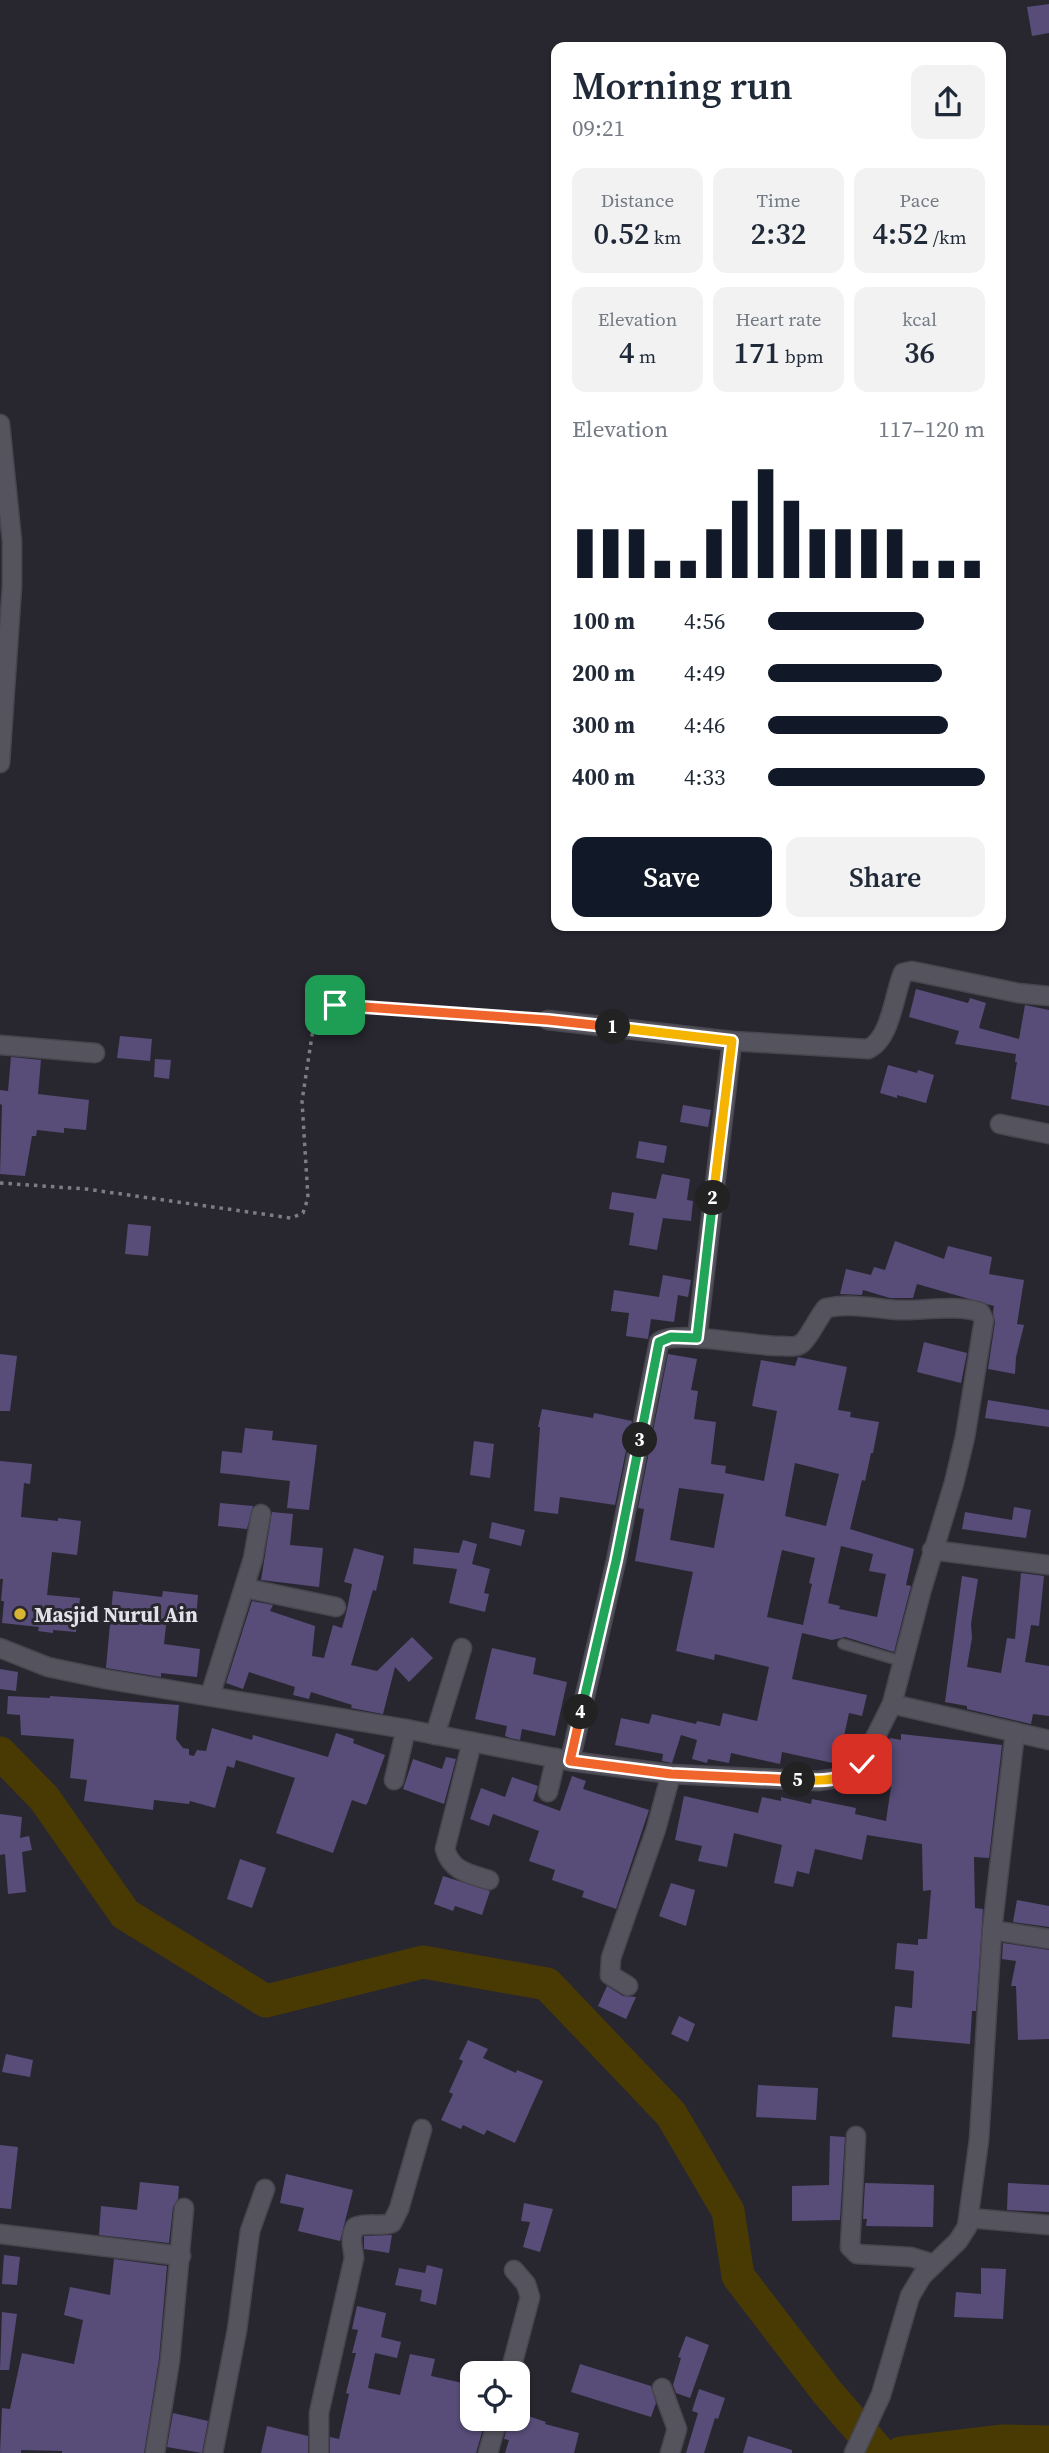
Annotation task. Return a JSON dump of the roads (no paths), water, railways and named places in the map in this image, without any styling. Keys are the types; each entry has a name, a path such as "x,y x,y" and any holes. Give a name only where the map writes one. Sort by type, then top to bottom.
{"street":[{"path":"0,424 12,541 12,586 0,763"},
{"path":"548,1020 732,1041 868,1049 879,1043 885,1031 903,973 912,971 1018,993 1049,996"},
{"path":"697,1338 732,1041"},
{"path":"0,1045 95,1053"},
{"path":"1000,1124 1049,1134"},
{"path":"0,1648 48,1667 105,1679 406,1729 563,1759 671,1774 818,1781 845,1777 862,1764 892,1704 965,1437 985,1320 980,1312 950,1308 898,1310 847,1304 826,1308 804,1342 797,1346 765,1346 671,1337 659,1342 616,1561 563,1759 548,1792"},
{"path":"210,1696 245,1588 261,1514"},
{"path":"932,1550 1049,1565"},
{"path":"245,1588 336,1607"},
{"path":"435,1735 462,1648"},
{"path":"892,1704 1049,1740"},
{"path":"394,1780 406,1729"},
{"path":"854,2453 881,2395 909,2296 922,2276 958,2241 969,2218 979,2140 992,1930 1014,1732"},
{"path":"472,1742 445,1849 448,1860 456,1867 470,1875 489,1880"},
{"path":"628,1986 610,1975 611,1958 656,1829 671,1774"},
{"path":"992,1930 1049,1939"},
{"path":"319,2453 319,2413 354,2258 351,2248 352,2232 355,2227 364,2223 393,2223 422,2129"},
{"path":"856,2136 850,2247 853,2252 911,2257 934,2264"},
{"path":"213,2453 237,2330 248,2241 265,2189"},
{"path":"155,2453 170,2360 184,2208"},
{"path":"969,2218 1049,2225"},
{"path":"0,2234 181,2256"},
{"path":"513,2361 530,2298 526,2284 514,2270"},
{"path":"662,2388 677,2429 670,2453"},
{"path":"488,2453 494,2431"}],"lane":[{"path":"843,1644 904,1662"}],"waterway":[{"path":"0,1753 44,1798 125,1914 266,2001 423,1962 547,1984 671,2114 728,2211 738,2276 827,2392 880,2453"},
{"path":"901,2453 1003,2441 1049,2442"}],"place":[{"name":"Masjid Nurul Ain","path":"20,1614"}]}
